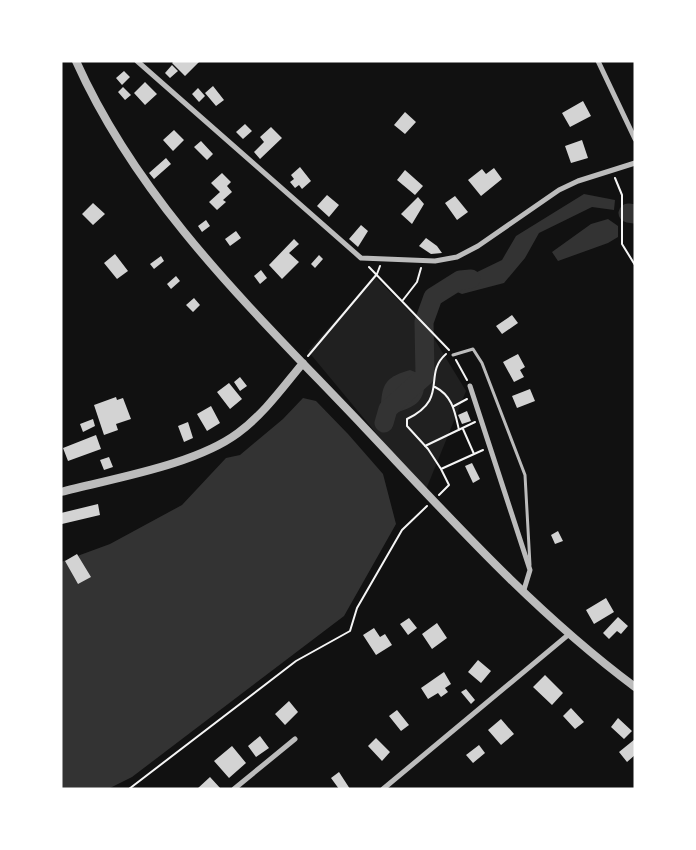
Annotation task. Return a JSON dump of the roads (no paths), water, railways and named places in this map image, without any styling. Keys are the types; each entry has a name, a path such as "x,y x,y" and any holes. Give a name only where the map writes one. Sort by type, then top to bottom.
{"street":[{"path":"76,61 109,127 137,172 172,220 219,274 523,594 568,635 635,687"},
{"path":"137,61 361,258 424,261 450,259 467,253 559,190 635,163"},
{"path":"598,61 635,139"},
{"path":"61,492 181,461 217,446 249,424 303,363"},
{"path":"470,386 530,570 523,594"},
{"path":"383,789 568,635"},
{"path":"234,789 295,738"}],"lane":[{"path":"454,355 473,349 482,363 525,475 530,570"}],"waterway":[{"path":"628,213 635,214"},
{"path":"384,423 388,409 425,376 424,322 433,297 460,280 471,279"}]}
